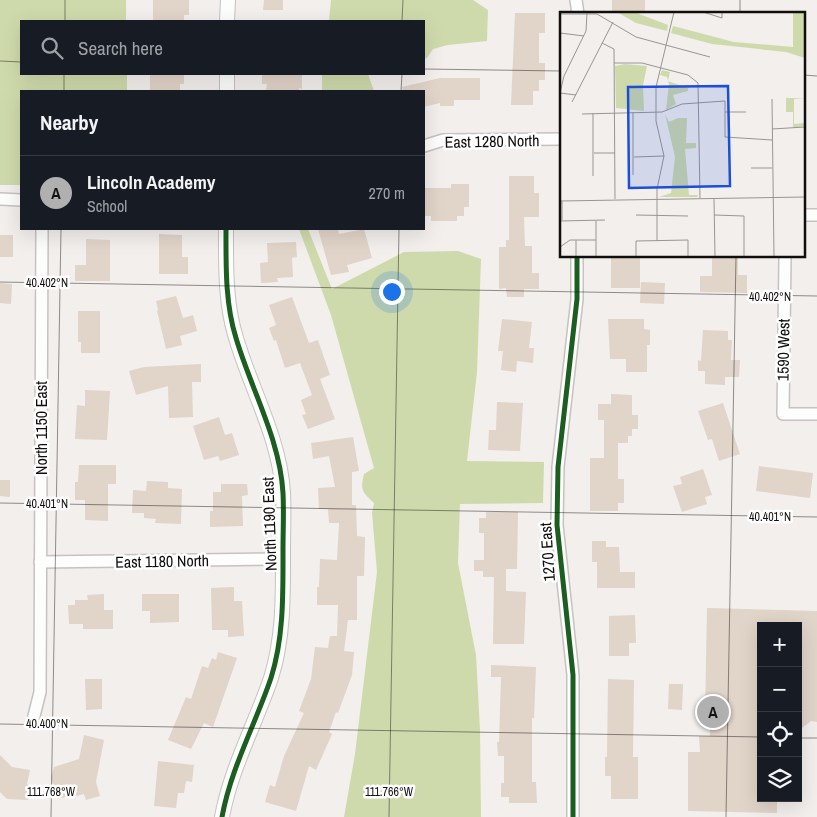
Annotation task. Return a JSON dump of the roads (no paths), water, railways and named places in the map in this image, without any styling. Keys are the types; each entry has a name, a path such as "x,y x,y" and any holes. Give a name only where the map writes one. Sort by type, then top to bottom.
{"street":[{"path":"227,20 228,0"},
{"path":"226,90 227,75"},
{"name":"East 1280 North","path":"425,146 443,140 560,139"},
{"path":"0,199 20,200"},
{"path":"804,215 817,215"},
{"name":"North 1150 East","path":"34,716 40,692 42,230"},
{"name":"North 1190 East","path":"222,817 226,796 237,762 262,701 278,650 282,613 283,559 283,492 279,467 273,442 247,373 231,320 226,279 226,230"},
{"name":"1270 East","path":"573,817 573,675 557,525 558,467 577,299 577,258"},
{"name":"1590 West","path":"785,258 782,414 817,414"},
{"name":"East 1180 North","path":"40,562 283,559"}],"place":[{"name":"Lincoln Academy","path":"713,712"}]}
